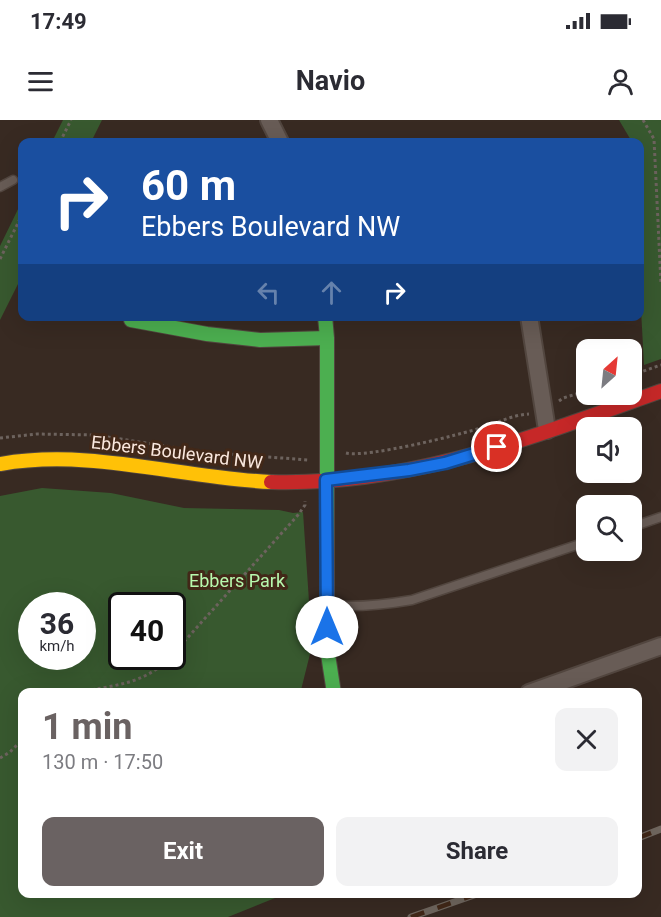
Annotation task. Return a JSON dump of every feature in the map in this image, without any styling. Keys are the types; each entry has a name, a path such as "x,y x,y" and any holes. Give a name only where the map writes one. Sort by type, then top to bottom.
{"street":[{"path":"269,120 278,138"},
{"path":"136,321 207,334 260,340 327,338"},
{"path":"325,321 327,338 327,648 333,688"},
{"path":"530,321 547,430"},
{"name":"Ebbers Boulevard NW","path":"0,464 45,459 93,459 230,479 288,482 326,480 409,470 445,463 661,391"},
{"path":"543,688 661,646"}],"lane":[{"path":"0,187 13,180"},
{"path":"642,524 661,517"},
{"path":"327,605 373,606 412,600 576,545"}],"path":[{"path":"62,138 71,120"},
{"path":"643,120 654,139 661,284"},
{"path":"0,259 18,223"},
{"path":"642,372 661,365"},
{"path":"559,402 563,398 576,394"},
{"path":"343,456 346,453 373,452 430,441 522,414 527,415"},
{"path":"0,438 37,434 95,435 203,452 304,460"},
{"path":"186,640 305,505"},
{"path":"102,688 131,683 156,670"},
{"path":"0,758 18,744"}],"green space":[{"path":"63,120 102,120 93,138 54,138"},
{"path":"619,120 661,120 661,359 644,365 642,321 644,321 644,138 630,138"},
{"path":"18,209 18,284 0,320 0,246"},
{"name":"Ebbers Park","path":"42,488 111,493 184,508 303,512 312,646 302,688 18,688 18,898 275,898 228,917 0,917 0,496"}],"railway":[{"path":"642,836 661,829"},
{"path":"411,917 466,898"}],"traffic: fast":[{"path":"136,321 207,334 260,340 327,338"},
{"path":"325,321 327,648 333,688"}],"traffic: slow":[{"path":"0,464 34,460 102,462 271,482"}],"traffic: jam":[{"path":"271,482 323,481 373,476 422,467 518,441 661,391"}],"route":[{"path":"327,627 326,480 409,470 445,463 497,447"}]}
